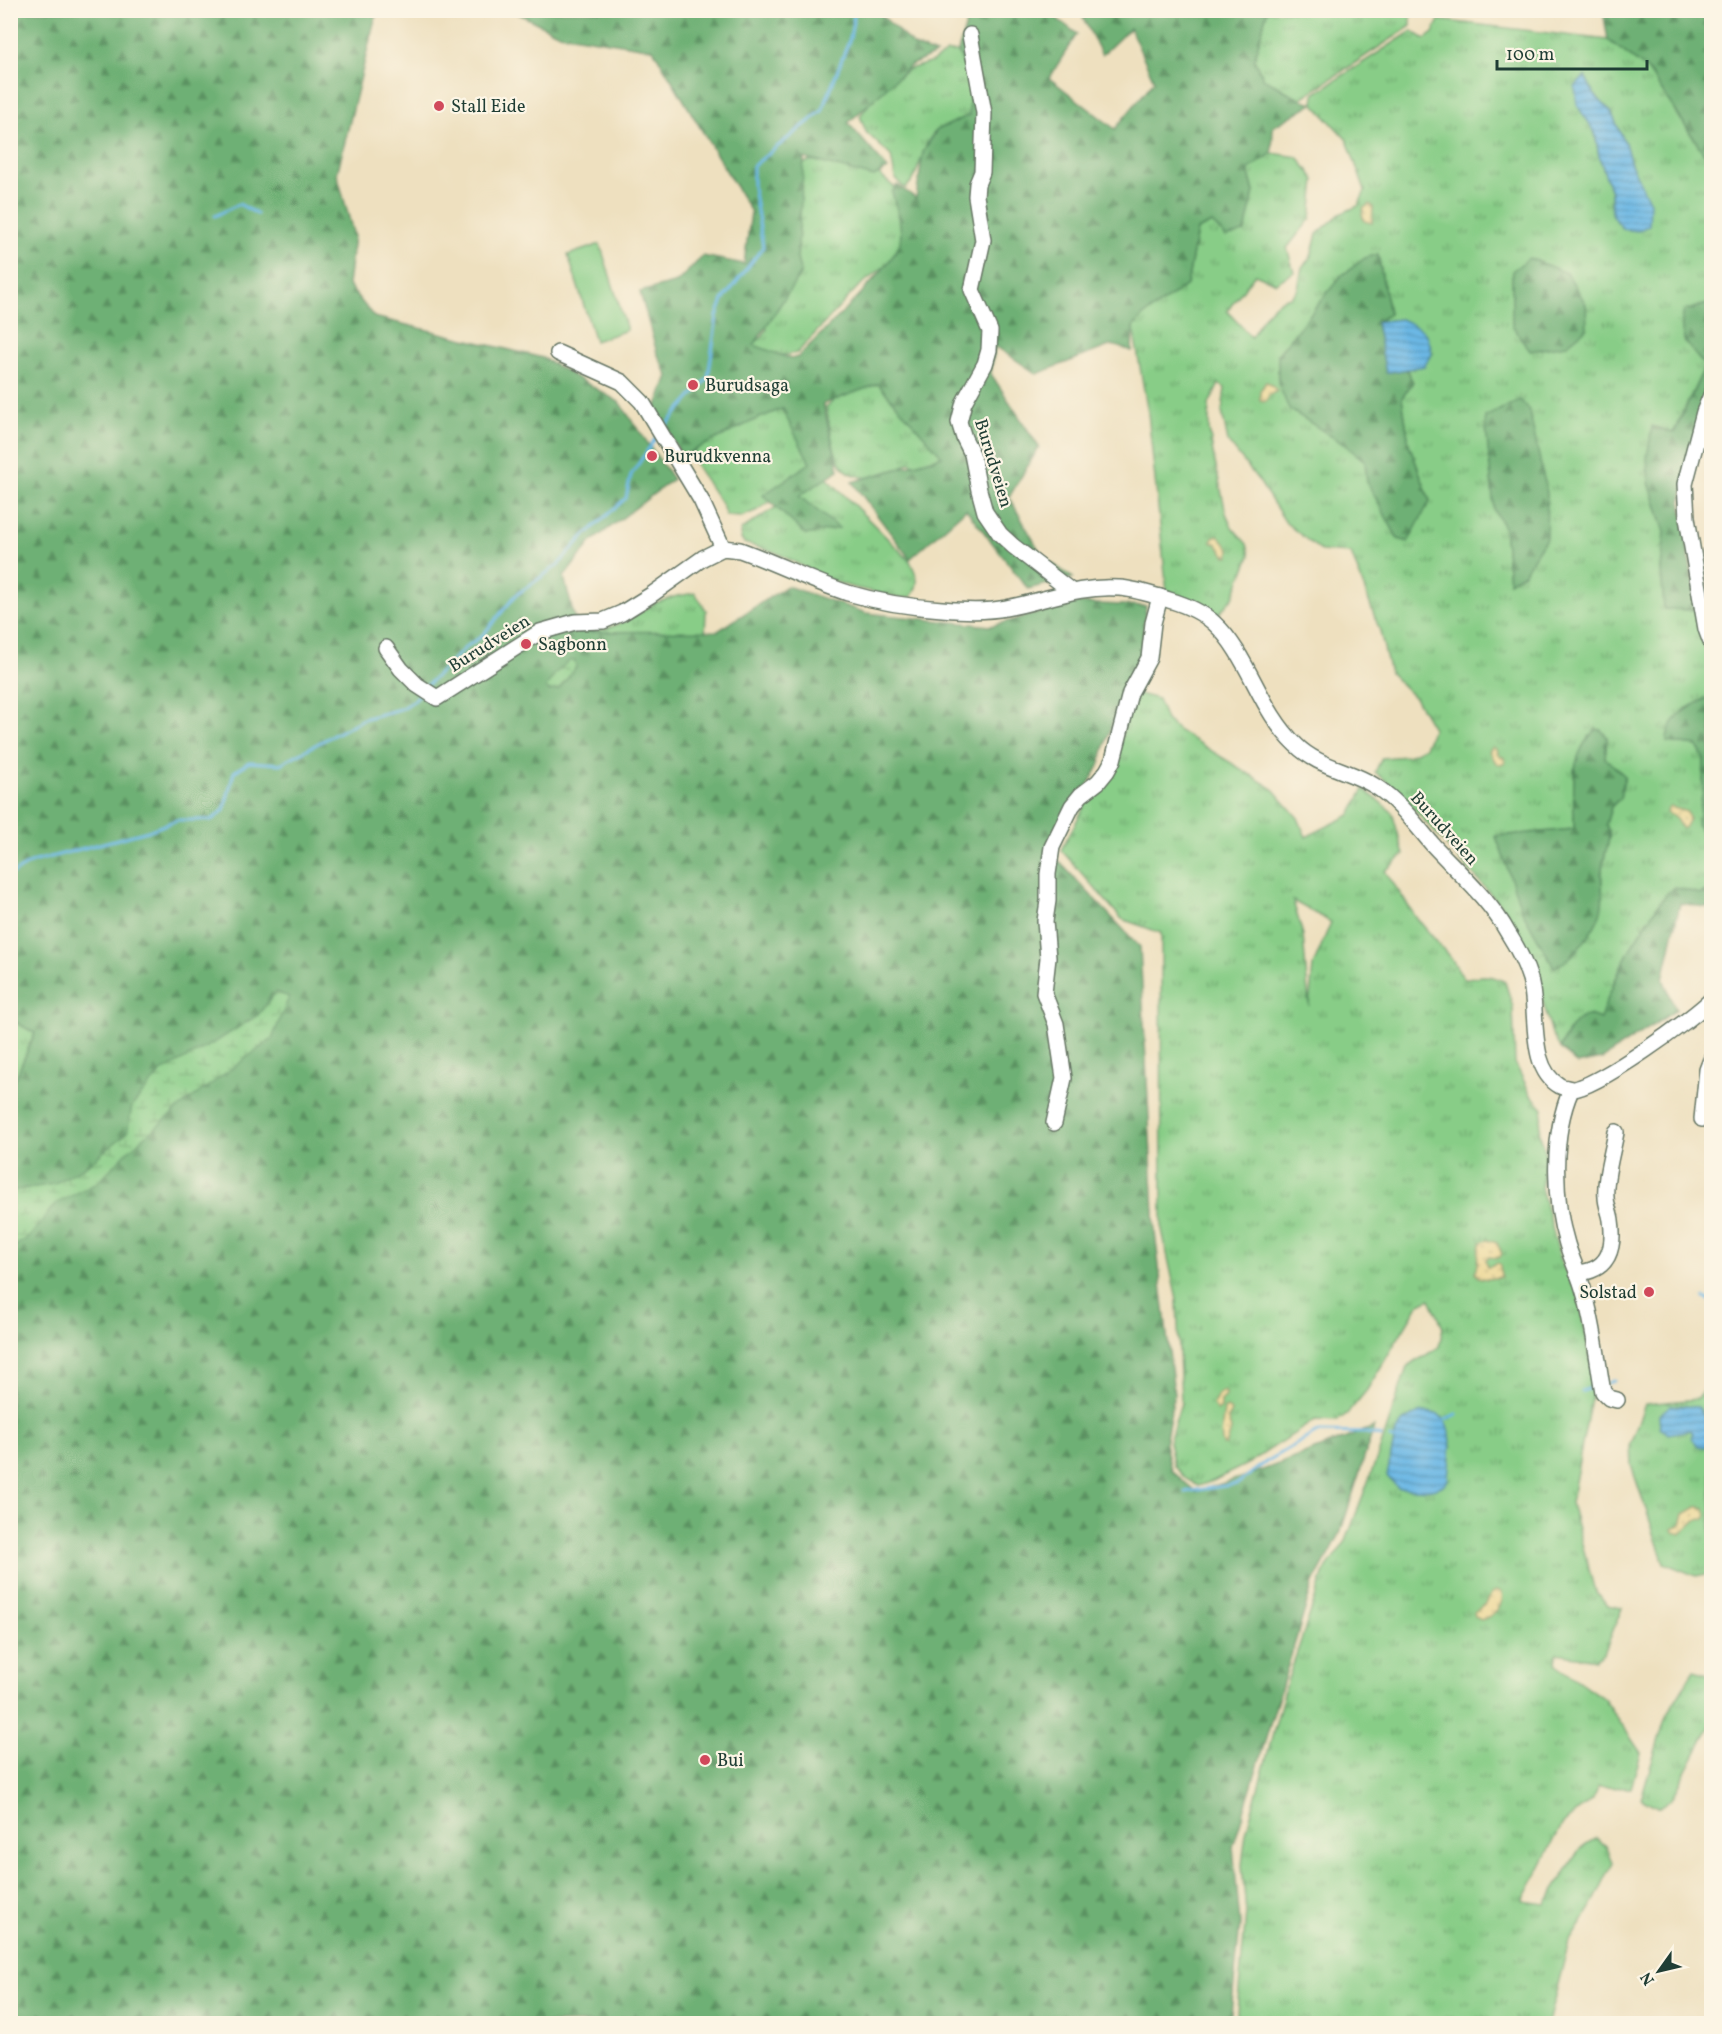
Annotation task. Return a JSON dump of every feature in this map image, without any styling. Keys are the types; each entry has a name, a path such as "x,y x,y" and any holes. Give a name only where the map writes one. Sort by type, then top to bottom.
{"street":[{"name":"Burudveien","path":"970,35 984,113 982,172 977,184 976,196 983,240 972,290 990,331 989,350 985,364 964,402 959,422 972,454 985,512 1000,534 1012,546 1071,591"},
{"path":"558,353 622,382 642,402 701,500 723,548"},
{"path":"1712,393 1690,461 1685,492 1707,629 1712,645"},
{"name":"Burudveien","path":"386,648 400,669 429,693 540,632 575,621 603,621 622,613 703,558 723,548 740,550 846,592 887,603 942,609 1006,608 1071,591 1119,588 1160,597 1190,607 1217,625 1232,645 1274,719 1299,749 1319,762 1371,783 1387,794 1487,903 1506,929 1521,956 1530,979 1539,1060 1548,1076 1560,1086 1571,1090"},
{"path":"1054,1123 1064,1078 1056,1024 1044,993 1048,958 1046,921 1048,874 1052,847 1072,806 1081,795 1098,782 1113,760 1130,693 1149,658 1160,597"},
{"path":"1617,1400 1609,1398 1602,1392 1584,1292 1566,1244 1557,1194 1560,1132 1565,1104 1571,1090 1590,1083 1621,1066 1686,1021 1712,999"},
{"path":"1702,1119 1707,1070 1712,1057"},
{"path":"1577,1273 1596,1270 1608,1256 1612,1240 1611,1218 1605,1196 1616,1132"}],"green space":[{"path":"11,11 377,11 337,174 354,236 348,285 374,317 543,358 619,402 673,479 591,542 564,577 578,632 718,631 787,586 866,613 991,626 1075,603 1146,606 1141,655 1120,696 1099,766 1049,851 1140,947 1155,1232 1174,1394 1165,1444 1171,1470 1196,1492 1255,1473 1374,1427 1340,1534 1313,1583 1233,1847 1240,1924 1230,2023 11,2023 10,1084 14,1082 35,1033 10,1019"},
{"path":"513,11 879,11 914,46 936,54 911,65 848,123 888,169 874,177 804,158 797,259 801,273 754,345 791,359 798,357 854,301 895,253 900,242 901,230 892,192 897,185 916,198 923,152 937,130 969,115 970,82 958,51 970,11 1047,11 1077,34 1049,78 1115,129 1154,81 1130,28 1102,55 1083,18 1087,11 1267,11 1254,60 1264,79 1300,99 1313,103 1273,127 1272,153 1248,170 1254,192 1245,232 1226,237 1212,223 1197,230 1187,285 1143,316 1133,327 1132,351 1112,345 1037,374 995,346 991,374 1039,447 1009,497 1043,557 1073,578 1028,589 966,509 910,559 852,482 942,456 878,384 823,404 839,470 799,496 839,528 806,535 763,495 810,463 782,409 682,456 655,411 668,376 657,353 640,292 677,282 703,256 744,264 751,212 653,49 559,34"},
{"path":"1267,11 1411,11 1411,26 1300,99 1264,79 1254,60"},
{"path":"1603,11 1702,11 1711,41 1711,164 1648,70 1608,40"},
{"path":"1439,20 1608,40 1648,70 1711,164 1711,303 1684,311 1684,341 1705,366 1673,433 1652,427 1649,482 1665,532 1661,569 1665,609 1697,610 1711,658 1711,696 1685,709 1667,742 1697,746 1704,759 1703,790 1707,845 1711,848 1711,888 1700,894 1674,887 1667,893 1628,954 1600,1020 1590,1015 1568,1031 1560,1048 1552,1034 1528,949 1506,911 1395,788 1375,772 1382,758 1408,756 1425,747 1433,728 1416,699 1390,673 1380,631 1351,553 1321,551 1286,523 1259,481 1228,442 1222,412 1225,388 1219,384 1209,404 1209,430 1214,458 1226,513 1232,527 1247,544 1250,556 1233,597 1217,616 1196,603 1167,592 1148,413 1133,327 1143,316 1187,285 1197,230 1212,223 1254,192 1248,170 1272,153 1298,157 1315,180 1311,218 1287,248 1294,272 1276,283 1255,274 1227,311 1251,337 1272,307 1291,297 1298,289 1302,267 1311,257 1317,234 1340,214 1358,206 1365,191 1347,140 1313,103 1314,94 1412,31 1425,39 1433,33","holes":["1585,76 1594,94 1611,112 1625,143 1631,164 1612,215 1611,192 1599,156 1595,133 1589,123","1378,254 1389,314 1376,322 1401,319 1424,366 1406,369 1412,382 1402,398 1409,444 1430,501 1367,482 1365,461 1345,445 1278,354 1341,276","1504,527 1524,573 1509,582","1607,737 1605,758 1619,769 1620,798 1611,807 1606,824 1610,835 1602,868 1601,911 1554,967 1496,837 1574,829 1574,769"]},
{"path":"947,52 959,52 968,68 973,111 958,123 942,127 933,134 925,147 915,175 906,188 895,178 891,156 866,132 860,116 875,96 909,69 932,62"},
{"path":"835,160 876,172 900,192 908,230 895,258 857,288 797,353 771,356 751,353 746,350 762,337 767,329 765,319 791,170 809,161"},
{"path":"600,244 627,330 595,341 568,255"},
{"path":"1378,254 1389,314 1376,322 1386,372 1406,369 1413,382 1402,398 1409,444 1430,501 1408,542 1398,539 1367,482 1365,461 1345,445 1289,409 1278,383 1278,354 1341,276 1365,258"},
{"path":"1529,258 1567,273 1586,304 1587,328 1566,345 1530,351 1512,325 1512,271"},
{"path":"1711,303 1711,370 1681,500 1697,610 1664,609 1661,569 1665,532 1649,482 1647,458 1652,426 1674,433 1705,366 1689,347 1683,335 1684,311"},
{"path":"870,376 955,455 927,471 910,462 880,477 862,477 846,470 836,454 826,408 838,396"},
{"path":"1520,400 1529,410 1547,493 1546,538 1524,573 1509,582 1504,527 1494,510 1485,417"},
{"path":"786,402 816,461 806,475 758,510 741,517 726,516 722,505 689,455 702,445"},
{"path":"822,477 827,478 910,561 917,579 916,588 911,597 901,598 827,579 777,553 744,543 741,539 741,530"},
{"path":"695,593 706,610 705,637 570,641 577,631 605,629 626,621 655,603"},
{"path":"569,661 575,661 576,667 559,689 549,691 546,688 550,680"},
{"path":"1132,692 1158,699 1166,720 1179,731 1272,788 1298,818 1306,837 1350,815 1364,789 1392,812 1404,855 1385,871 1415,916 1453,961 1464,979 1485,976 1505,982 1513,1007 1515,1063 1531,1095 1543,1108 1539,1133 1546,1153 1541,1188 1563,1267 1579,1296 1594,1382 1571,1503 1594,1588 1607,1605 1622,1608 1604,1653 1595,1659 1557,1653 1556,1665 1604,1699 1641,1753 1631,1788 1598,1787 1592,1799 1562,1825 1523,1901 1546,1904 1580,1848 1596,1838 1606,1846 1613,1862 1591,1908 1569,1942 1548,2023 1236,2023 1246,1913 1242,1865 1246,1833 1287,1682 1324,1572 1346,1541 1407,1367 1439,1347 1443,1327 1430,1299 1418,1305 1367,1390 1348,1413 1337,1421 1315,1420 1249,1463 1198,1486 1185,1478 1174,1466 1169,1442 1181,1403 1177,1300 1162,1230 1161,933 1122,919 1061,850 1090,796 1113,774","holes":["1293,901 1331,922 1313,966 1309,1006 1303,935"]},
{"path":"1711,696 1711,848 1707,845 1697,824 1703,790 1704,759 1697,746 1667,742 1668,733 1676,719 1689,708"},
{"path":"1596,729 1601,730 1607,737 1605,758 1625,776 1620,798 1611,807 1606,824 1609,836 1602,869 1603,895 1598,918 1575,952 1554,967 1522,911 1496,836 1574,829 1573,789 1576,764 1586,740"},
{"path":"1674,887 1700,894 1711,889 1711,908 1680,903 1663,979 1676,1010 1602,1059 1577,1064 1560,1048 1565,1038 1581,1018 1591,1016 1600,1019 1628,953 1661,900"},
{"path":"276,992 289,997 272,1039 185,1103 128,1151 97,1183 55,1204 31,1235 11,1249 11,1191 54,1184 86,1166 127,1133 132,1106 161,1072 258,1015"},
{"path":"10,1019 35,1033 14,1082 11,1084"},
{"path":"1711,1378 1711,1573 1696,1576 1664,1563 1631,1465 1630,1444 1645,1404 1698,1399"},
{"path":"1694,1670 1711,1675 1711,1724 1672,1799 1659,1808 1641,1798 1666,1716"}],"sand":[{"path":"1370,204 1373,207 1372,223 1364,221 1362,214 1364,208"},
{"path":"1266,382 1277,391 1263,402 1260,400 1260,391"},
{"path":"1218,535 1230,550 1229,556 1226,556 1217,544 1211,542"},
{"path":"1493,747 1499,755 1505,758 1505,763 1501,765 1496,763 1489,751"},
{"path":"1671,807 1687,812 1689,819 1684,828 1681,828 1675,817 1667,813"},
{"path":"1488,1240 1497,1243 1502,1254 1499,1258 1488,1257 1486,1260 1488,1267 1496,1263 1500,1264 1501,1277 1487,1279 1478,1277 1475,1272 1481,1242"},
{"path":"1223,1391 1226,1396 1221,1401 1221,1408 1217,1411 1213,1404 1218,1394"},
{"path":"1227,1408 1231,1411 1228,1420 1231,1429 1226,1445 1223,1445 1221,1437 1224,1410"},
{"path":"1698,1506 1705,1509 1707,1515 1705,1519 1696,1520 1681,1534 1674,1532 1673,1529 1681,1524 1684,1514"},
{"path":"1497,1590 1502,1592 1502,1602 1497,1610 1481,1620 1475,1617 1474,1612 1486,1604 1491,1594"}],"water":[{"path":"1585,76 1594,94 1611,112 1625,143 1631,164 1650,203 1649,225 1638,231 1623,229 1612,215 1611,192 1599,156 1595,133 1577,105 1575,87"},
{"path":"1401,319 1423,331 1432,353 1424,366 1386,373 1376,322"},
{"path":"1671,1405 1698,1407 1704,1415 1711,1435 1709,1445 1698,1446 1691,1437 1693,1433 1690,1430 1668,1434 1660,1427 1659,1415"},
{"path":"1421,1412 1434,1413 1443,1418 1448,1425 1451,1446 1448,1480 1444,1485 1432,1489 1398,1488 1387,1476 1395,1435 1403,1421"}],"waterway":[{"path":"663,429 708,378 717,316 723,300 763,247 753,186 753,166 822,111 850,38 855,10"},
{"path":"215,216 239,204 257,214"},
{"path":"427,685 466,647 482,636 516,595 558,565 582,538 626,498 631,475 657,436"},
{"path":"10,875 32,862 148,831 177,820 212,820 224,810 234,772 249,762 280,764 363,719 400,709 415,700 421,692"},
{"path":"1704,1298 1712,1301"},
{"path":"1608,1383 1614,1380"},
{"path":"1582,1391 1595,1387"},
{"path":"1445,1420 1457,1414"},
{"path":"1185,1492 1237,1484 1266,1462 1317,1432 1367,1433 1381,1436"}],"place":[{"name":"Stall Eide","path":"439,106"},
{"name":"Burudsaga","path":"693,385"},
{"name":"Burudkvenna","path":"652,456"},
{"name":"Sagbonn","path":"526,644"},
{"name":"Solstad","path":"1649,1292"},
{"name":"Bui","path":"705,1760"}]}
